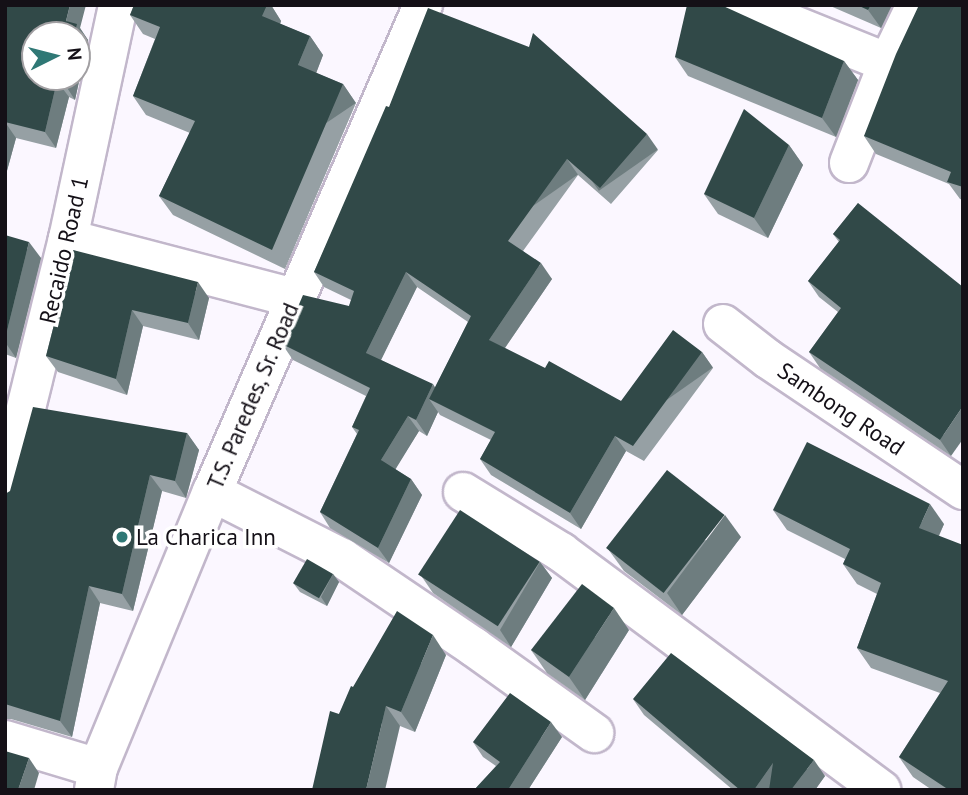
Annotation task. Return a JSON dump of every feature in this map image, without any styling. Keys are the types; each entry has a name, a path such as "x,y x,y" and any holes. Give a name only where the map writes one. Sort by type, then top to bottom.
{"street":[{"name":"Recaido Road 1","path":"5,493 68,239 118,5"},
{"name":"T.S. Paredes, Sr. Road","path":"96,779 212,492 423,5"},
{"path":"744,5 888,63"},
{"path":"849,163 888,63 916,5"},
{"path":"68,239 294,298"},
{"name":"Sambong Road","path":"723,324 768,359 963,490"},
{"path":"212,492 342,558 465,640 594,733"},
{"path":"463,492 561,552 881,790"},
{"path":"5,740 96,779"}],"building":[{"path":"5,5 70,5 66,21 21,21 21,91 55,91 45,132 5,122"},
{"path":"134,5 267,5 262,16 310,36 298,65 343,84 272,250 159,196 195,121 133,96 160,27 130,15"},
{"path":"687,5 721,5 844,61 822,118 675,57"},
{"path":"857,5 871,5 868,10"},
{"path":"919,5 963,5 963,187 947,182 951,172 864,136 896,54"},
{"path":"428,8 529,47 533,33 647,134 600,188 567,159 508,241 541,263 489,340 545,368 549,361 621,401 673,330 702,352 633,446 615,436 570,513 480,459 495,432 429,399 471,316 406,272 366,353 433,384 416,420 408,416 381,460 411,479 378,548 320,512 359,430 352,427 370,388 282,344 303,295 349,306 354,291 314,272 386,106 389,107"},
{"path":"744,109 789,145 754,218 704,194"},
{"path":"858,203 963,287 963,406 940,440 809,352 841,308 808,281 840,240 833,234"},
{"path":"5,235 29,242 5,339"},
{"path":"73,250 198,282 188,323 132,310 116,379 46,356"},
{"path":"33,407 187,433 175,481 150,475 122,594 89,586 60,721 5,704 5,494 10,491"},
{"path":"807,442 930,504 919,528 963,545 963,790 949,790 899,757 948,681 857,648 881,583 843,564 850,549 773,510"},
{"path":"667,470 725,515 664,593 606,548"},
{"path":"460,510 540,562 498,626 418,575"},
{"path":"307,559 333,574 319,598 293,583"},
{"path":"582,584 614,608 569,677 531,650"},
{"path":"397,611 433,635 401,712 386,706 366,790 312,790 330,711 339,714 351,686 353,687"},
{"path":"671,653 814,760 791,790 769,790 773,763 754,790 740,790 633,699"},
{"path":"510,693 551,722 508,790 474,790 500,762 473,742"},
{"path":"5,751 29,758 18,790 5,790"}],"place":[{"name":"La Charica Inn","path":"122,537"}]}
